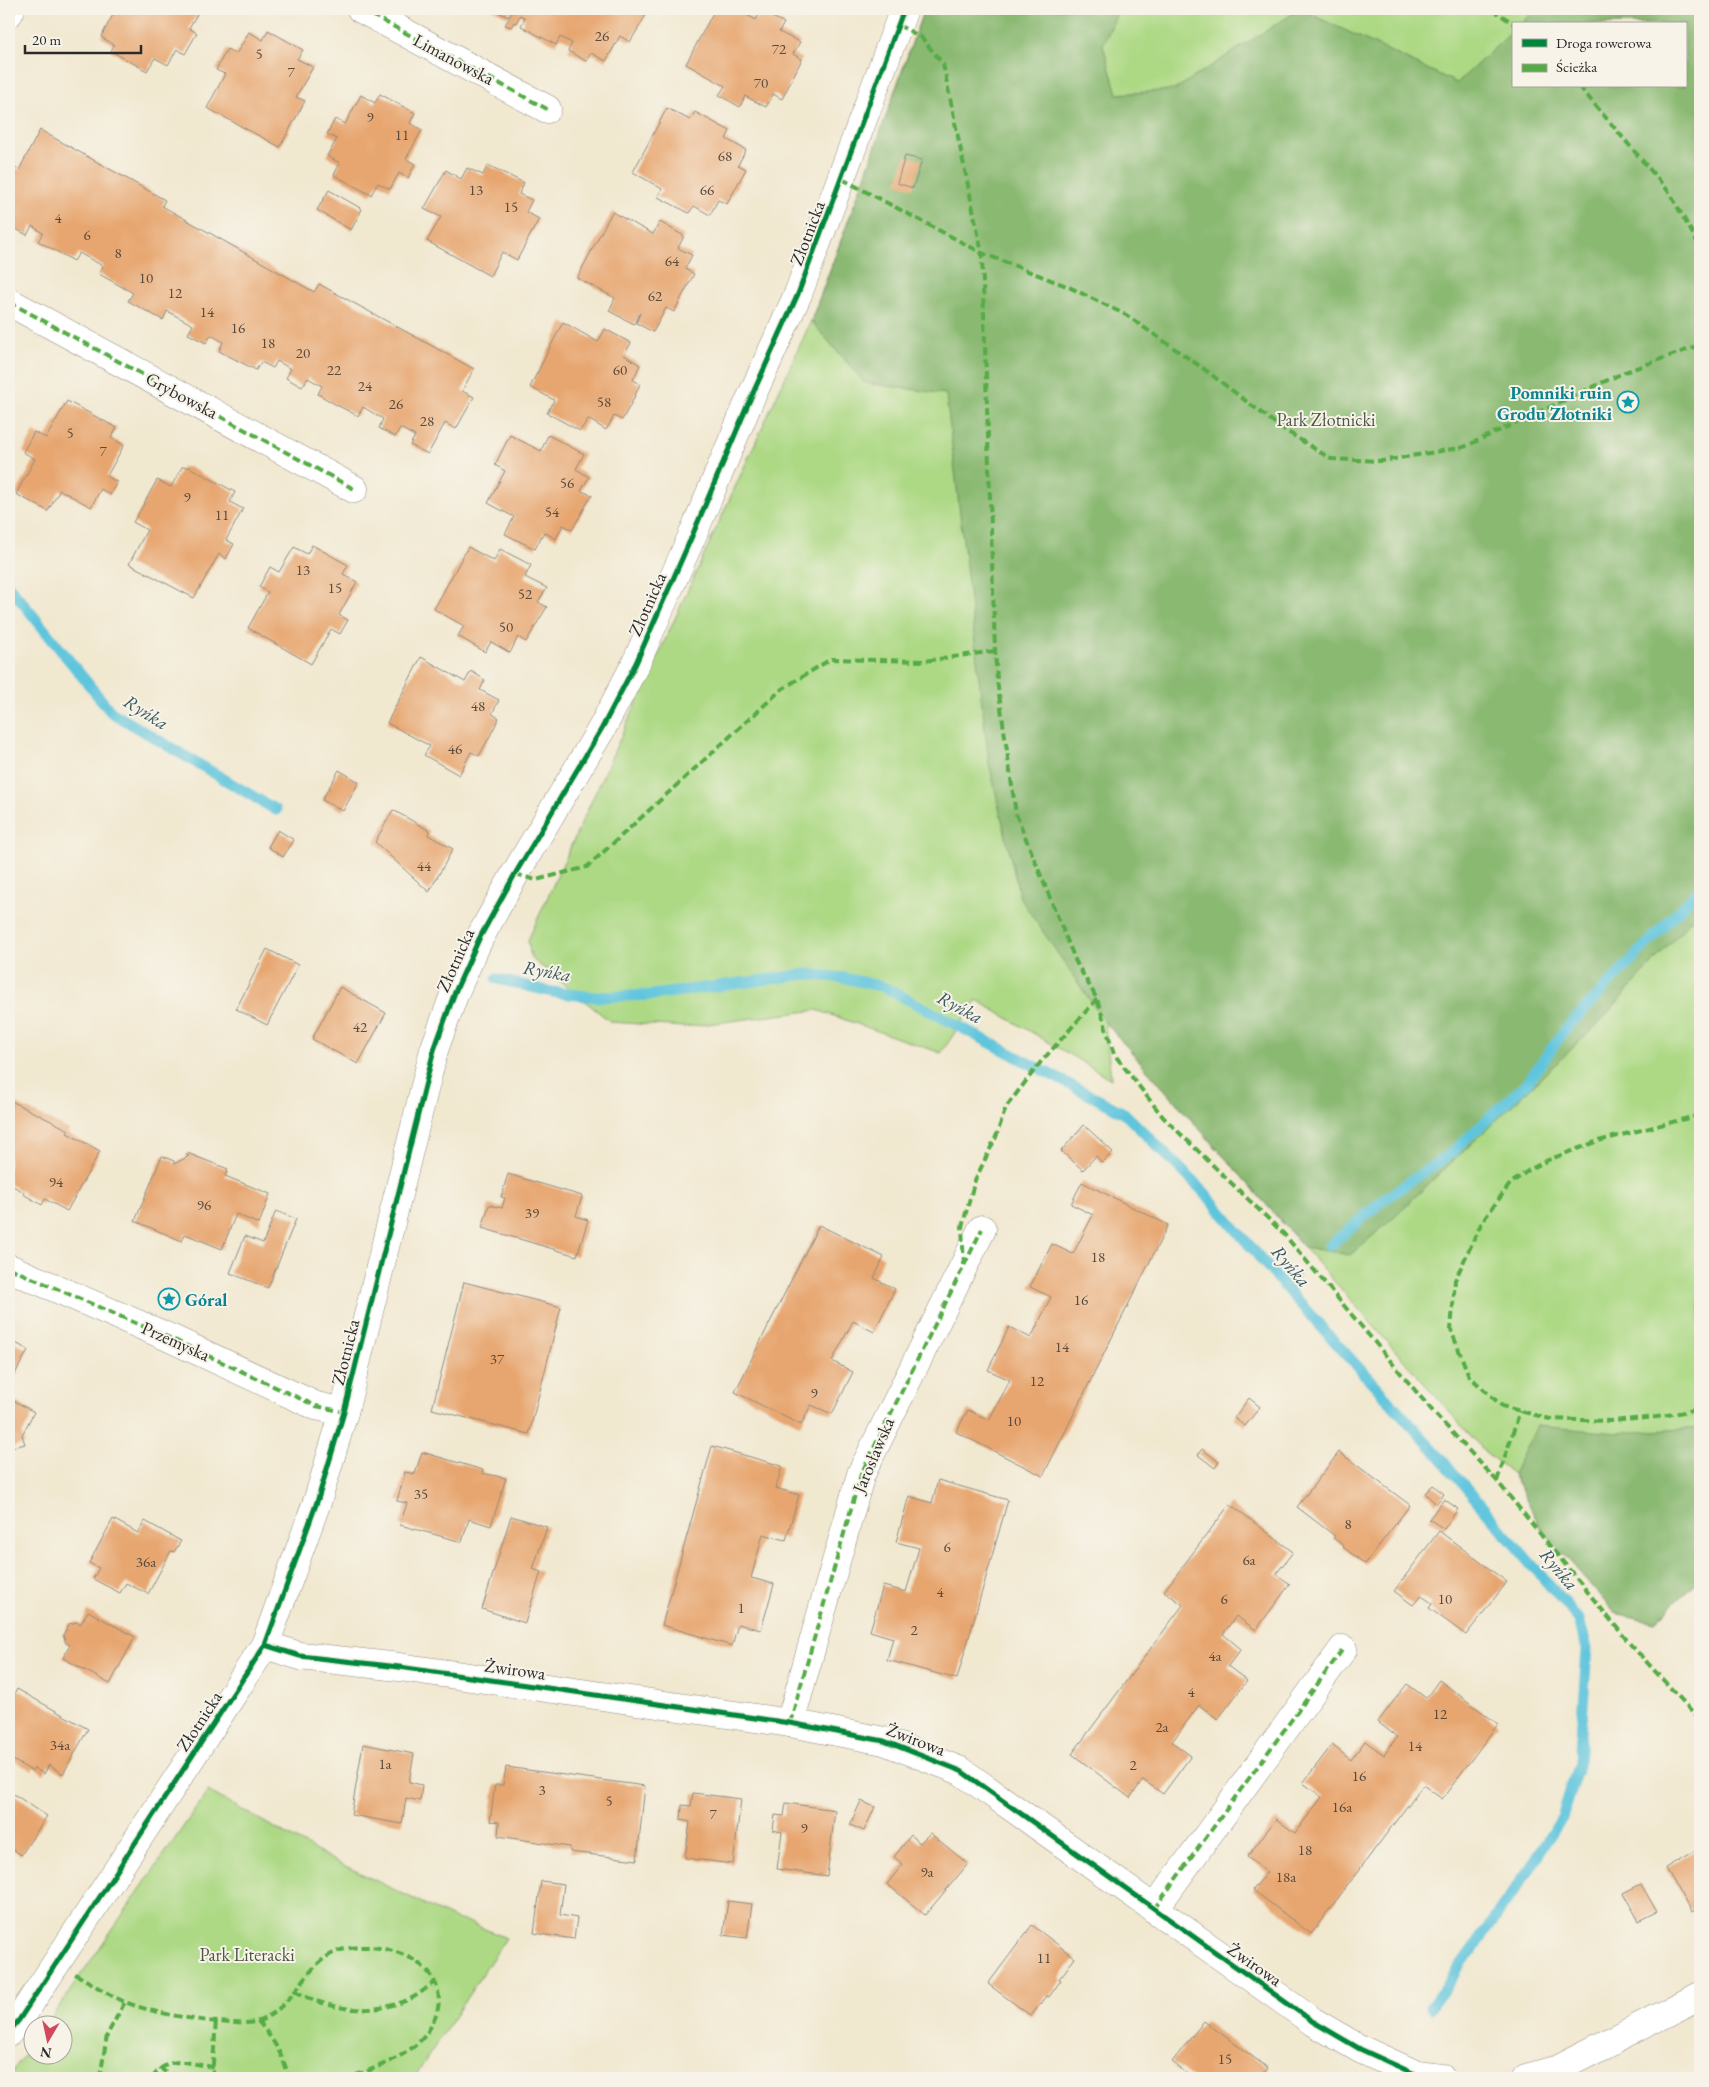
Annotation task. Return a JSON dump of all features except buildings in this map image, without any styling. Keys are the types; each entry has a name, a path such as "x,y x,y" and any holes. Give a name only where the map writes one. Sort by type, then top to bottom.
{"street":[{"path":"9,13 11,9"},
{"name":"Limanowska","path":"361,9 547,109"},
{"name":"Złotnicka","path":"9,2032 19,2020 265,1645 318,1499 344,1412 434,1050 455,992 479,939 514,874 602,728 636,664 748,404 798,294 904,9"},
{"name":"Grybowska","path":"9,302 354,490"},
{"name":"Jarosławska","path":"790,1723 861,1474 982,1229"},
{"name":"Przemyska","path":"9,1268 170,1338 316,1406 344,1412"},
{"name":"Żwirowa","path":"265,1645 300,1656 399,1666 790,1723 884,1741 961,1771 1312,2021 1360,2048 1417,2075 1441,2078"},
{"path":"1154,1909 1343,1649"},
{"path":"1526,2078 1555,2070 1700,1996"}],"green space":[{"name":"Park Złotnicki","path":"924,9 1700,9 1700,1579 1655,1622 1615,1613 1541,1528 1513,1474 1484,1451 1105,1022 1111,1079 977,1000 941,1053 817,1010 684,1027 611,1022 531,958 528,940 811,321"},
{"name":"Park Złotnicki","path":"924,9 1119,9 1103,45 1117,94 1174,90 1300,9 1457,83 1512,32 1512,88 1686,88 1686,22 1522,22 1531,14 1531,9 1700,9 1700,910 1597,1025 1383,1227 1350,1255 1304,1247 1104,1021 1020,898 989,763 946,394 865,383 811,321"},
{"path":"1537,1426 1618,1433 1700,1428 1700,1579 1655,1622 1615,1613 1541,1528 1513,1474"},
{"name":"Park Literacki","path":"208,1791 329,1858 455,1919 468,1922 506,1938 414,2078 9,2078 22,2058 22,2064 72,2064 72,2014 54,2014"}],"waterway":[{"name":"Ryńka","path":"9,586 111,712 276,810"},
{"path":"1329,1246 1386,1198 1450,1154 1527,1083 1564,1031 1700,888"},
{"name":"Ryńka","path":"497,979 552,992 595,997 652,995 807,974 845,978 884,987 1124,1113 1205,1193 1284,1286 1433,1449 1579,1620 1587,1649 1579,1763 1562,1817 1527,1873 1431,2007"},
{"path":"1284,1286 1294,1277"}],"marked path":[{"path":"361,9 547,109"},
{"path":"1492,9 1512,23"},
{"path":"898,25 921,37 943,64 982,253 995,651 997,680 1016,814 1076,962 1097,999 1114,1054 1163,1117 1283,1233 1435,1414 1497,1481 1631,1645 1700,1720"},
{"path":"1581,88 1669,192 1700,247"},
{"path":"842,179 982,253 1069,287 1126,315 1204,369 1280,427 1331,459 1382,461 1464,447 1625,372 1700,345"},
{"path":"9,302 354,489"},
{"path":"515,874 536,880 587,867 782,689 831,659 924,661 995,651"},
{"path":"964,1265 962,1227 975,1180 996,1137 1006,1107 1040,1063 1097,999"},
{"path":"1700,1115 1598,1141 1548,1160 1529,1170 1510,1184 1482,1222 1455,1280 1451,1330 1469,1376 1502,1406 1550,1419 1611,1421 1657,1417 1700,1409"},
{"path":"790,1723 861,1474 982,1229"},
{"path":"9,1268 170,1338 316,1406 344,1412"},
{"path":"1497,1481 1520,1411"},
{"path":"1154,1909 1343,1649"},
{"path":"75,1974 112,1996 153,2011 192,2019 247,2023 261,2020 272,2014 312,1970 333,1953 347,1948 366,1947 402,1954 428,1972 436,1985 439,1999 436,2016 426,2034 410,2049 390,2061 348,2078"},
{"path":"295,1991 308,1998 337,2007 366,2009 381,2008 410,1999 435,1982"},
{"path":"100,2078 107,2035 125,2002"},
{"path":"212,2078 216,2020"},
{"path":"258,2021 277,2048 289,2078"},
{"path":"152,2078 159,2070 172,2063 187,2062 213,2067"},
{"path":"160,2067 171,2078"}],"cycle path":[{"path":"9,2032 19,2020 265,1645 318,1499 344,1412 434,1050 455,992 479,939 515,874 602,728 636,663 748,404 798,294 904,9"},
{"path":"265,1645 300,1656 399,1667 790,1723 884,1741 961,1771 1312,2021 1360,2049 1417,2075 1441,2078"}],"place":[{"name":"Pomniki ruin Grodu Złotniki","path":"1628,402"},
{"name":"Góral","path":"169,1299"}]}
